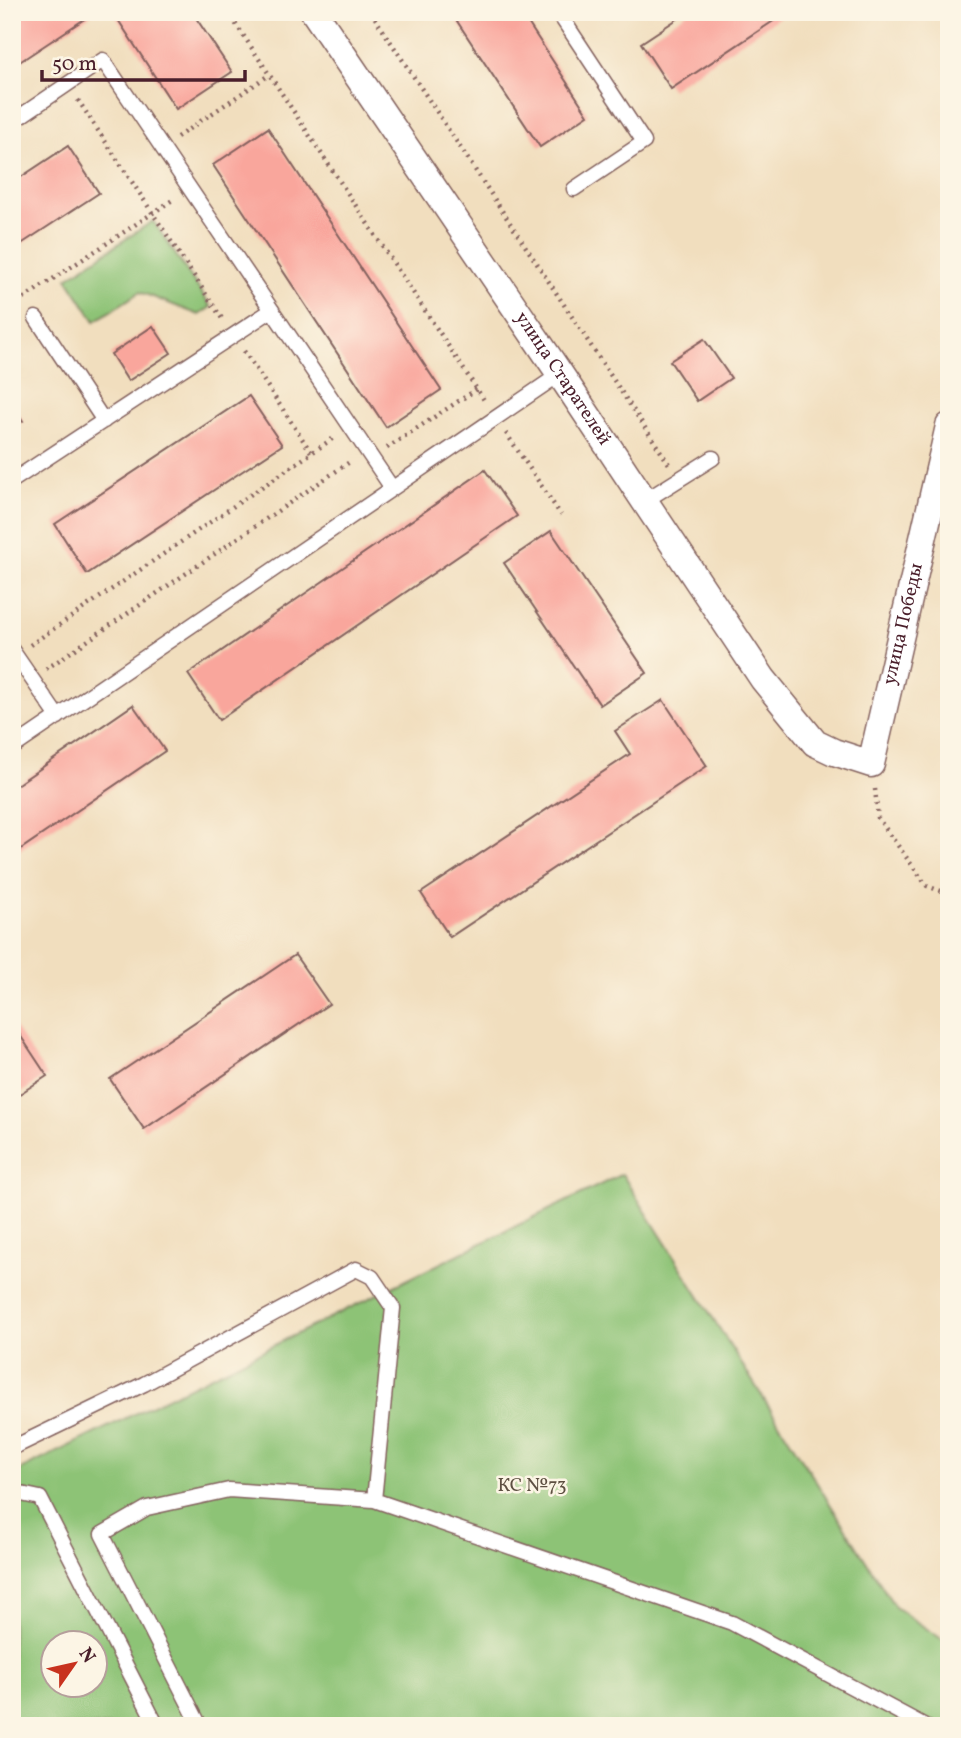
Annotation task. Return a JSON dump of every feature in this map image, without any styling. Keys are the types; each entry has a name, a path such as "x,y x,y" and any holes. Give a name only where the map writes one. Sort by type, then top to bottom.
{"street":[{"name":"улица Старателей","path":"314,12 763,679 815,743 871,764"},
{"name":"улица Победы","path":"871,764 949,426"}],"lane":[{"path":"558,12 644,142 574,189"},
{"path":"12,122 103,60 392,488"},
{"path":"12,481 272,310"},
{"path":"36,318 104,421"},
{"path":"12,748 560,374"},
{"path":"643,502 713,458"},
{"path":"14,652 58,717"},
{"path":"12,1448 144,1384 356,1269 372,1277 393,1308 374,1500"},
{"path":"200,1726 102,1534 147,1508 229,1490 374,1500 732,1623 925,1726"},
{"path":"12,1492 40,1498 157,1726"}],"path":[{"path":"228,12 561,515"},
{"path":"371,12 679,480"},
{"path":"161,147 270,75"},
{"path":"68,84 311,452"},
{"path":"12,306 190,189"},
{"path":"32,679 369,455 477,389"},
{"path":"14,652 350,426"},
{"path":"871,764 878,818 927,886 949,894"}],"green space":[{"path":"153,221 211,307 199,315 140,292 95,321 67,278"},
{"name":"КС №73","path":"622,1174 895,1607 949,1644 949,1726 12,1726 12,1474"}],"building":[{"path":"12,12 95,12 12,67"},
{"path":"113,12 192,12 232,72 176,109"},
{"path":"451,12 521,12 588,115 540,147"},
{"path":"688,12 787,12 671,89 641,43"},
{"path":"268,128 441,390 386,427 213,165"},
{"path":"68,146 99,193 12,250 12,183"},
{"path":"153,326 171,353 128,381 111,354"},
{"path":"704,339 731,378 697,401 670,361"},
{"path":"249,396 282,445 87,574 55,524"},
{"path":"12,404 23,421 12,428"},
{"path":"485,470 517,516 219,720 188,674"},
{"path":"551,531 647,673 600,705 504,563"},
{"path":"663,700 707,766 450,937 421,893 630,754 615,731"},
{"path":"133,705 165,751 12,855 12,788"},
{"path":"295,955 329,1004 144,1129 110,1079"},
{"path":"12,1023 47,1076 12,1099"}]}
